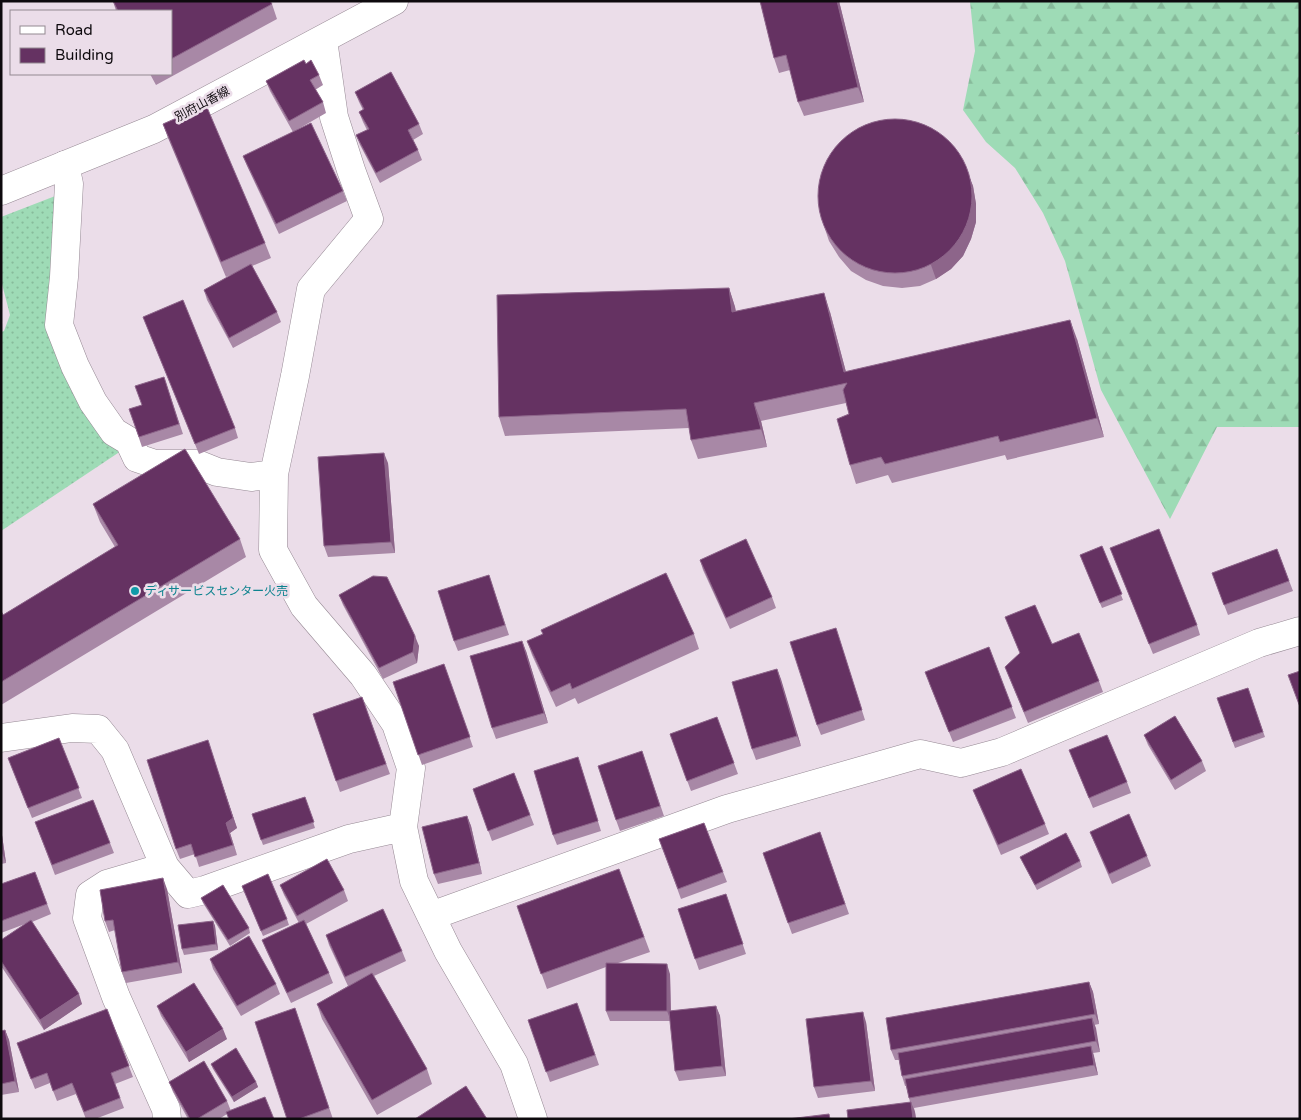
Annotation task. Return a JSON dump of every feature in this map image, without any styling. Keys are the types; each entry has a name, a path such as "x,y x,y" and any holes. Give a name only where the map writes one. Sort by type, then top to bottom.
{"street":[{"name":"別府山香線","path":"1,191 154,129 394,1"},
{"path":"324,40 334,117 369,219 311,289 274,474 273,550 304,606 363,675 396,724 410,768 403,827 414,881 448,951 514,1064 533,1119"},
{"path":"65,165 69,184 64,276 59,325 75,366 93,402 114,432 129,441 137,458 155,464 197,464 217,472 251,477 274,474"},
{"path":"431,916 727,809 920,754 961,763 1002,752 1259,643 1300,630"},
{"path":"1,738 72,728 98,729 116,750 165,867 188,894 349,839 403,827"},
{"path":"165,867 107,884 90,895 87,918 116,997 166,1109 168,1119"}],"green space":[{"path":"970,1 1300,1 1300,131 1297,133 1300,137 1300,427 1217,427 1170,519 1101,390 1065,261 1043,213 1015,168 986,142 963,110 975,51"},
{"path":"63,193 50,337 124,449 1,531 1,332 4,331 10,315 1,280 1,217"}],"building":[{"path":"113,1 270,1 272,4 172,58 172,10 118,10"},
{"path":"760,1 837,1 858,87 798,102 786,55 774,58"},
{"path":"304,60 306,64 311,60 319,75 310,80 323,102 289,121 266,81"},
{"path":"391,72 419,124 408,130 418,150 376,173 356,135 369,129 359,112 364,109 355,92"},
{"path":"206,105 265,243 221,262 163,124"},
{"path":"895,119 924,125 938,132 949,142 959,153 966,167 972,196 966,225 959,239 949,250 938,260 924,267 895,273 866,267 852,260 841,250 831,239 824,225 818,196 824,167 831,153 841,142 852,132 866,125"},
{"path":"311,123 343,191 276,224 243,156"},
{"path":"251,264 277,312 229,338 204,290"},
{"path":"729,288 732,312 824,293 844,372 1070,320 1097,418 1000,442 998,436 885,464 881,457 850,465 837,419 849,414 843,390 847,383 754,403 761,429 691,440 686,409 499,417 497,295"},
{"path":"183,300 235,428 195,444 143,317"},
{"path":"164,377 179,424 139,437 129,409 142,405 135,386"},
{"name":"ディサービスセンター火売","path":"185,449 240,539 1,682 1,611 3,615 118,545 93,504"},
{"path":"384,453 391,542 324,546 318,457"},
{"path":"1159,529 1197,625 1149,644 1110,548"},
{"path":"746,539 772,597 726,618 700,560"},
{"path":"1102,546 1122,594 1100,603 1080,555"},
{"path":"1277,549 1289,581 1224,605 1212,573"},
{"path":"666,573 694,634 572,689 570,683 551,692 527,641 543,634 541,630"},
{"path":"489,575 505,625 454,641 438,591"},
{"path":"373,576 387,577 415,636 413,652 379,668 339,595"},
{"path":"1035,605 1052,644 1079,633 1099,681 1024,712 1005,667 1020,653 1005,617"},
{"path":"836,628 862,710 817,725 790,642"},
{"path":"522,641 544,713 492,728 470,656"},
{"path":"989,647 1012,707 949,732 925,672"},
{"path":"444,664 470,737 418,755 393,682"},
{"path":"777,669 797,736 752,749 732,682"},
{"path":"1300,671 1300,707 1288,675"},
{"path":"1248,688 1263,732 1233,742 1217,698"},
{"path":"362,697 386,764 336,781 313,714"},
{"path":"1175,716 1202,761 1171,780 1144,735"},
{"path":"717,717 734,763 687,781 670,734"},
{"path":"1107,735 1127,782 1089,798 1069,750"},
{"path":"59,738 79,788 28,808 8,758"},
{"path":"208,740 233,818 226,823 233,845 195,857 191,844 176,849 147,760"},
{"path":"642,751 660,806 616,820 598,766"},
{"path":"578,757 598,821 553,835 534,771"},
{"path":"1021,769 1045,824 998,845 973,790"},
{"path":"514,773 530,815 488,831 473,789"},
{"path":"305,797 314,822 261,840 252,814"},
{"path":"93,800 110,843 52,865 35,822"},
{"path":"1129,814 1147,856 1109,874 1090,832"},
{"path":"467,816 479,863 434,874 422,827"},
{"path":"704,823 723,872 678,889 659,839"},
{"path":"820,832 845,904 788,923 763,853"},
{"path":"1066,833 1080,861 1035,885 1020,857"},
{"path":"327,859 344,890 297,916 280,885"},
{"path":"619,869 644,937 541,974 517,906"},
{"path":"35,872 47,904 1,921 1,884"},
{"path":"268,874 287,919 261,931 242,886"},
{"path":"163,878 178,962 122,972 113,920 105,921 100,890"},
{"path":"223,885 249,928 228,940 201,898"},
{"path":"726,894 743,944 695,959 678,909"},
{"path":"383,909 402,951 345,977 326,935"},
{"path":"31,920 79,994 40,1020 1,961 1,940"},
{"path":"304,920 329,973 287,993 262,940"},
{"path":"213,921 216,944 182,949 178,925"},
{"path":"249,936 276,984 237,1006 210,959"},
{"path":"606,963 667,964 667,1011 606,1011"},
{"path":"372,973 427,1069 372,1100 317,1004"},
{"path":"1089,982 1095,1014 891,1050 886,1018"},
{"path":"194,983 223,1029 186,1052 157,1006"},
{"path":"577,1003 595,1055 546,1072 528,1020"},
{"path":"716,1006 722,1066 675,1071 669,1011"},
{"path":"295,1008 329,1108 299,1119 287,1119 255,1022"},
{"path":"107,1009 129,1066 111,1073 120,1098 84,1112 72,1083 53,1091 47,1073 31,1079 17,1043"},
{"path":"863,1012 871,1081 814,1087 806,1019"},
{"path":"1092,1018 1096,1041 902,1076 898,1053"},
{"path":"5,1030 15,1081 1,1084 1,1031"},
{"path":"1091,1046 1094,1065 909,1098 905,1079"},
{"path":"236,1048 256,1082 232,1097 211,1064"},
{"path":"204,1061 227,1101 197,1119 190,1119 169,1082"},
{"path":"466,1086 487,1119 415,1119"},
{"path":"265,1097 274,1119 229,1119 226,1112"},
{"path":"911,1102 913,1119 848,1119 847,1110"},
{"path":"829,1114 830,1119 788,1119"}],"place":[{"name":"ディサービスセンター火売","path":"135,591"}]}
